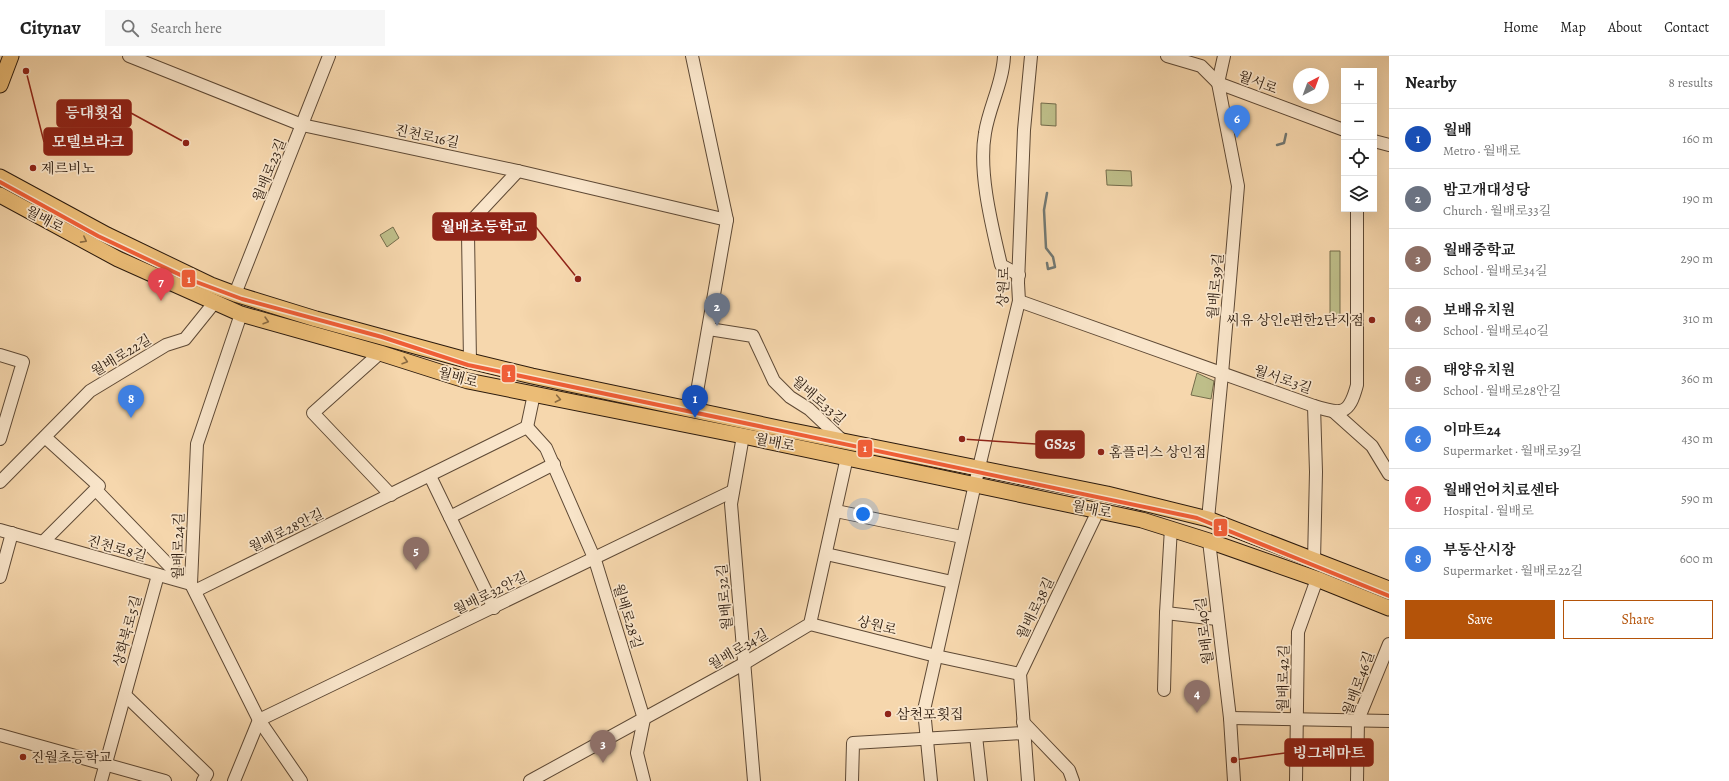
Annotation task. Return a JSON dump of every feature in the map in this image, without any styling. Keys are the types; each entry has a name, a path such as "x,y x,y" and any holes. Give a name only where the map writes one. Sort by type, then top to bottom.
{"main road":[{"path":"0,85 11,56"},
{"name":"월배로","path":"0,177 107,235 211,285 316,319 470,361 843,441 979,469 1062,484 1208,519 1389,589"},
{"name":"월배로","path":"0,195 118,259 240,314 380,353 468,381 847,457 1171,528 1317,579 1389,608"}],"street":[{"name":"진천로16길","path":"129,56 302,125 518,171 727,220"},
{"name":"월배로23길","path":"235,294 329,56"},
{"path":"692,56 727,220 694,409"},
{"path":"1004,56 1002,72 985,131 982,153 989,207 1001,265 1018,275"},
{"name":"상원로","path":"931,781 924,710 962,538 1019,301 1018,275 1024,130 1031,56"},
{"name":"월서로","path":"1167,56 1201,66 1218,83 1341,129"},
{"name":"월배로39길","path":"1208,519 1238,186 1218,83 1224,56"},
{"path":"1377,142 1389,145"},
{"name":"월배로","path":"470,361 468,234 475,216 518,171"},
{"path":"1334,412 1344,410 1353,402 1357,385 1357,212"},
{"name":"월서로3길","path":"1019,301 1222,374 1334,412"},
{"name":"월배로22길","path":"0,482 90,391 166,345 184,339 214,303"},
{"name":"월배로24길","path":"240,314 197,444 190,586 259,720 302,781"},
{"name":"월배로33길","path":"709,329 753,336 774,381 790,397 809,409 843,441"},
{"path":"380,353 313,413 391,495"},
{"path":"0,355 23,362 0,439"},
{"path":"527,427 534,394"},
{"path":"1314,406 1316,472 1314,561"},
{"path":"1334,412 1372,446 1389,474"},
{"name":"월배로28안길","path":"190,586 391,495 527,427"},
{"name":"월배로28길","path":"527,427 546,448 594,560 644,719 637,753 644,781"},
{"name":"월배로32길","path":"743,436 731,504 754,781"},
{"path":"43,542 98,488 45,437"},
{"path":"810,624 847,457"},
{"path":"450,517 554,464"},
{"path":"430,476 494,608"},
{"name":"진천로8길","path":"98,488 190,586"},
{"name":"월배로32안길","path":"259,720 594,560 734,491"},
{"path":"836,511 962,538"},
{"name":"월배로38길","path":"1028,781 1020,674 1098,511"},
{"path":"1164,690 1166,613 1171,528"},
{"name":"진천로8길","path":"0,530 158,575 190,586"},
{"path":"0,577 12,533"},
{"name":"월배로40길","path":"1210,541 1217,619 1230,718 1234,781"},
{"path":"826,554 952,582"},
{"name":"상화북로5길","path":"101,781 158,575"},
{"name":"월배로42길","path":"1296,781 1298,632 1317,579"},
{"path":"1166,613 1217,619"},
{"name":"상원로","path":"810,624 936,656 1020,674"},
{"name":"월배로34길","path":"530,781 745,663 810,624"},
{"name":"월배로46길","path":"1357,781 1358,720 1389,644"},
{"path":"125,695 207,774 203,781"},
{"path":"1230,718 1297,718 1389,721"},
{"path":"234,781 259,720"},
{"path":"852,781 853,743 976,736 1024,728 1069,770 1073,781"},
{"path":"0,735 165,781"},
{"path":"976,736 981,781"}],"green space":[{"path":"1041,103 1056,104 1056,126 1041,125"},
{"path":"1106,170 1131,171 1132,186 1107,185"},
{"path":"393,227 399,238 387,247 380,235"},
{"path":"1330,251 1340,251 1340,319 1330,318"},
{"path":"1197,373 1214,381 1211,399 1191,395"}],"waterway":[{"path":"1277,145 1284,143 1286,134"},
{"path":"1047,193 1044,210 1046,248 1053,257 1055,267 1048,269 1047,263"}],"transit line":[{"name":"1","path":"0,182 98,236 191,280 242,299 382,337 468,365 1197,518 1389,596"}],"place":[{"name":"모텔브라크","path":"26,71"},
{"name":"이마트24","path":"1237,138"},
{"name":"등대횟집","path":"186,143"},
{"name":"제르비노","path":"33,168"},
{"name":"월배초등학교","path":"578,279"},
{"name":"월배언어치료센타","path":"161,301"},
{"name":"씨유 상인e편한2단지점","path":"1372,320"},
{"name":"밤고개대성당","path":"717,326"},
{"name":"부동산시장","path":"131,418"},
{"name":"월배","path":"695,418"},
{"name":"GS25","path":"962,439"},
{"name":"홈플러스 상인점","path":"1101,452"},
{"name":"태양유치원","path":"416,570"},
{"name":"보배유치원","path":"1197,713"},
{"name":"삼천포횟집","path":"888,714"},
{"name":"진월초등학교","path":"23,757"},
{"name":"빙그레마트","path":"1234,760"},
{"name":"월배중학교","path":"603,763"}]}
